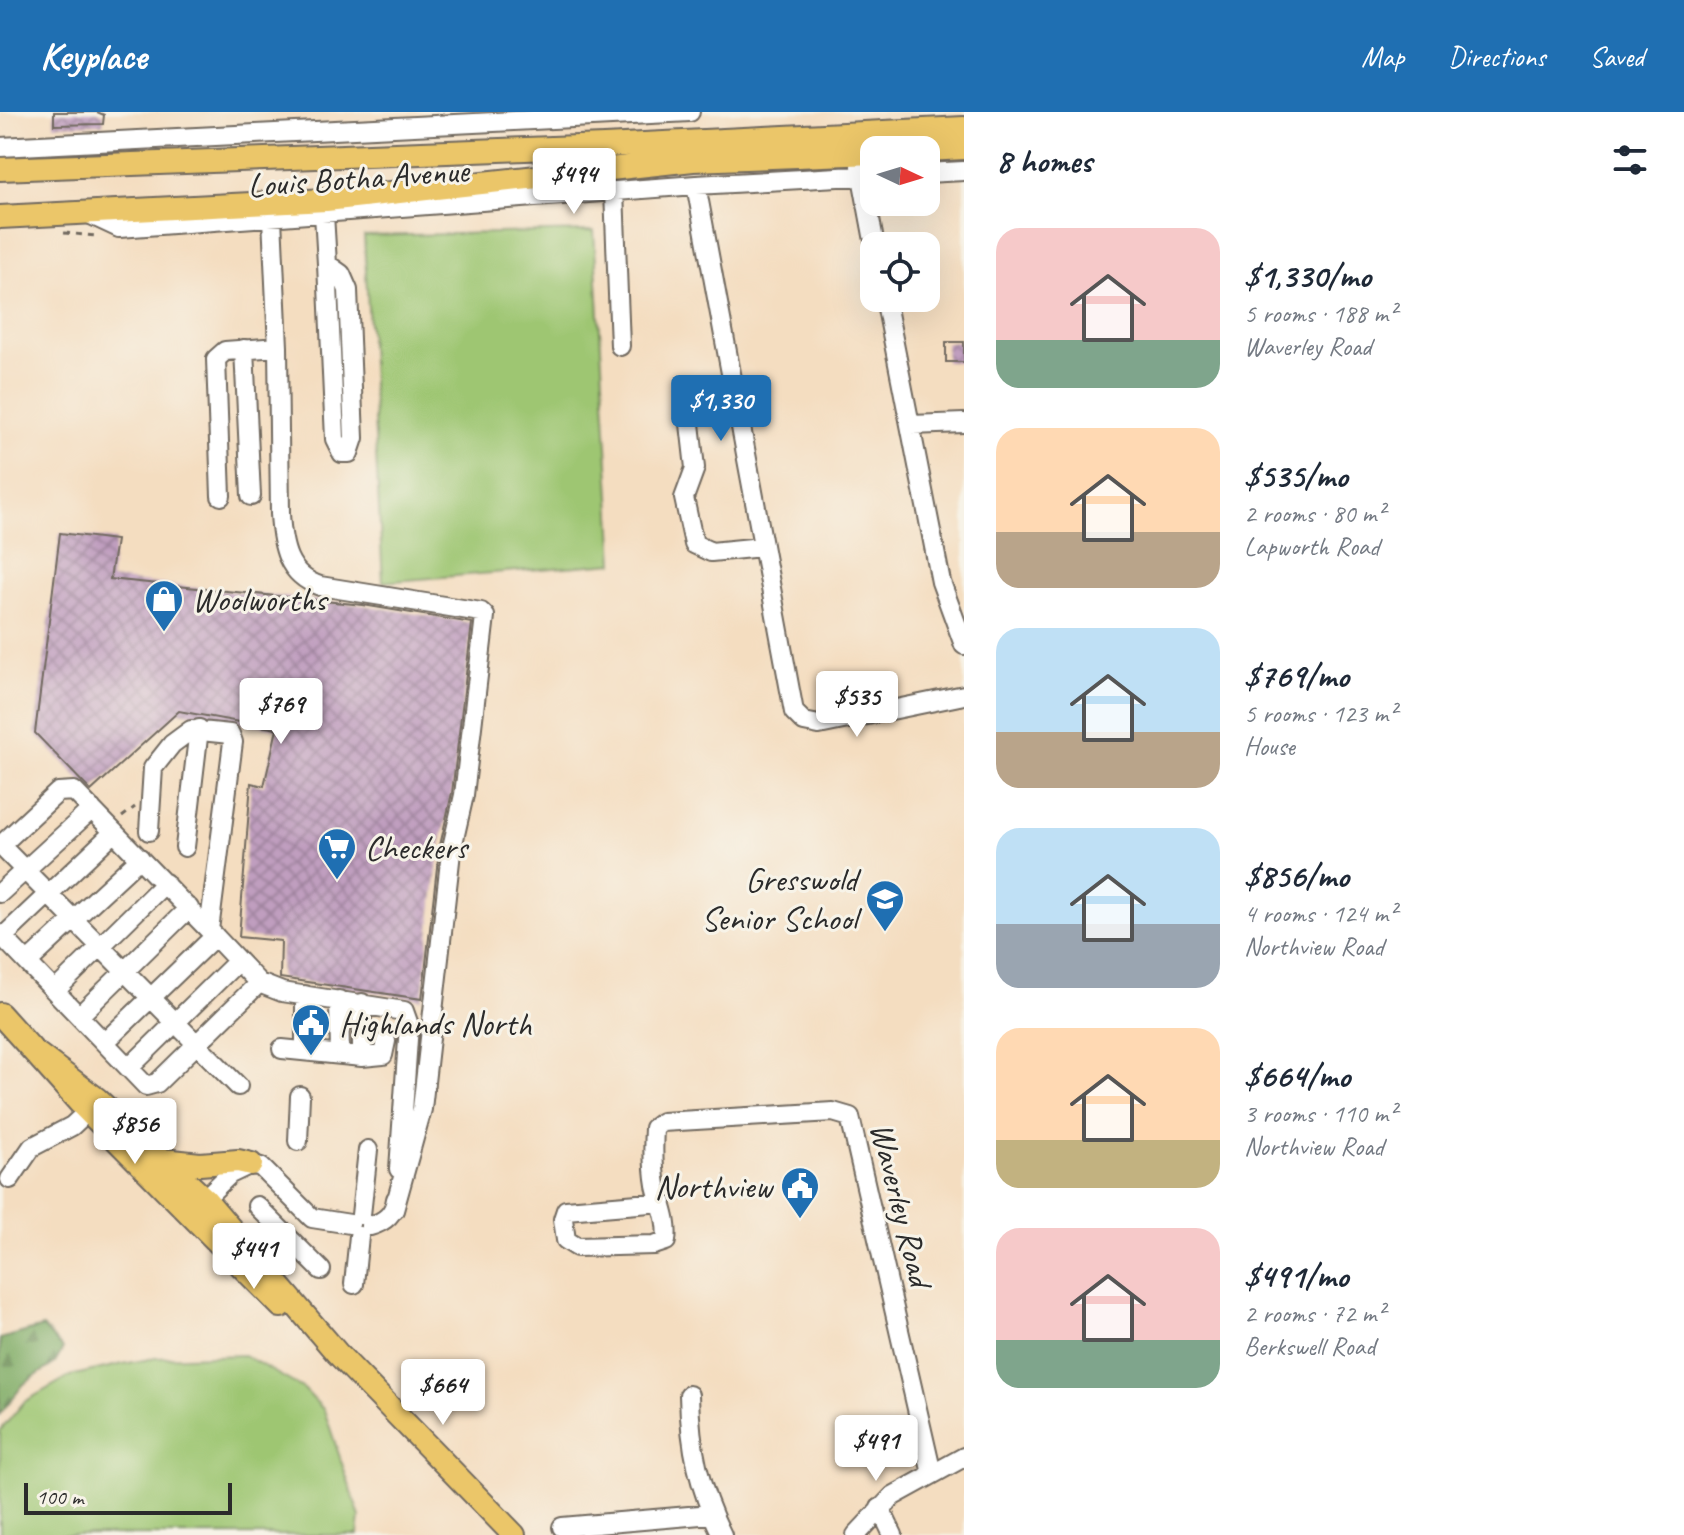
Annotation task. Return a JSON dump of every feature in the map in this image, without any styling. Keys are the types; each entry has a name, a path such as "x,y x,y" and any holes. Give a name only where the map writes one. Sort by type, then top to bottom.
{"main road":[{"name":"Louis Botha Avenue","path":"938,136 964,128"},
{"name":"Louis Botha Avenue","path":"0,169 604,146 860,158"},
{"path":"940,149 964,148"},
{"name":"Louis Botha Avenue","path":"0,217 326,200 693,160 860,158"},
{"path":"0,1014 88,1111 196,1206 514,1535"},
{"path":"39,1055 97,1099 163,1160 196,1206"},
{"path":"163,1160 200,1164 238,1161 251,1164"}],"street":[{"name":"Louis Botha Avenue","path":"0,147 690,112"},
{"name":"Louis Botha Avenue","path":"89,214 119,228 272,218 696,185 860,159"},
{"path":"940,172 964,171"},
{"path":"696,185 789,695 799,718 819,725 964,695"},
{"path":"614,191 620,346"},
{"path":"324,214 335,439 342,453 349,453 354,438 348,290 341,274 327,264"},
{"path":"196,1206 230,1174 251,1164 261,1167 312,1218 360,1225 379,1224 394,1210 422,1109 451,852 464,795 485,616 481,612 320,586 304,580 291,566 282,542 280,514 278,347 272,218"},
{"path":"888,312 941,582 964,645"},
{"path":"221,496 216,359 225,351 278,347"},
{"path":"244,349 251,496"},
{"path":"689,415 695,468 684,498 694,544 711,552 762,547"},
{"path":"911,425 964,423"},
{"path":"185,847 199,729"},
{"path":"105,1042 212,933 233,742 228,733 199,729 183,735 155,763 149,831"},
{"path":"238,1086 0,845 58,792 74,791 259,983 282,992 404,1011 409,1025 394,1210"},
{"path":"0,893 92,809"},
{"path":"112,829 2,936 146,1086 157,1083 259,983"},
{"path":"28,962 140,858"},
{"path":"56,990 165,883"},
{"path":"80,1015 189,908"},
{"path":"129,1068 238,961"},
{"path":"305,995 305,1051"},
{"path":"339,1000 340,1055"},
{"path":"362,1003 362,1057"},
{"path":"282,1049 362,1057 383,1055 386,1041"},
{"path":"298,1141 300,1096"},
{"path":"10,1179 32,1147 72,1126 88,1111"},
{"name":"Waverley Road","path":"662,1202 570,1209 564,1212 563,1219 566,1240 572,1247 664,1243 667,1228 662,1202 656,1183 654,1136 654,1128 662,1122 833,1112 850,1117 932,1474"},
{"path":"354,1284 368,1150"},
{"path":"257,1206 321,1270"},
{"path":"689,1395 693,1461 722,1535"},
{"path":"856,1535 893,1496 964,1457"},
{"path":"880,1508 893,1535"},
{"path":"562,1527 712,1514"}],"path":[{"path":"112,829 135,806 136,793"}],"green space":[{"path":"594,231 614,563 383,582 364,236"},
{"path":"43,1327 63,1349 55,1363 24,1384 0,1414 0,1339"},
{"path":"244,1355 304,1389 324,1410 360,1517 358,1535 0,1535 0,1431 24,1402 70,1376 123,1364 155,1358"}],"building":[{"path":"54,112 97,112 104,115 103,124 54,125"},
{"path":"946,342 964,342 964,362 946,362"},
{"path":"60,533 116,540 110,579 363,605 472,623 452,793 439,850 422,999 280,978 281,941 239,937 251,783 264,786 277,729 179,711 91,791 35,733"}],"place":[{"name":"Woolworths","path":"164,633"},
{"name":"Checkers","path":"337,881"},
{"name":"Gresswold Senior School","path":"885,933"},
{"name":"Highlands North","path":"311,1057"},
{"name":"Northview","path":"800,1220"}]}
